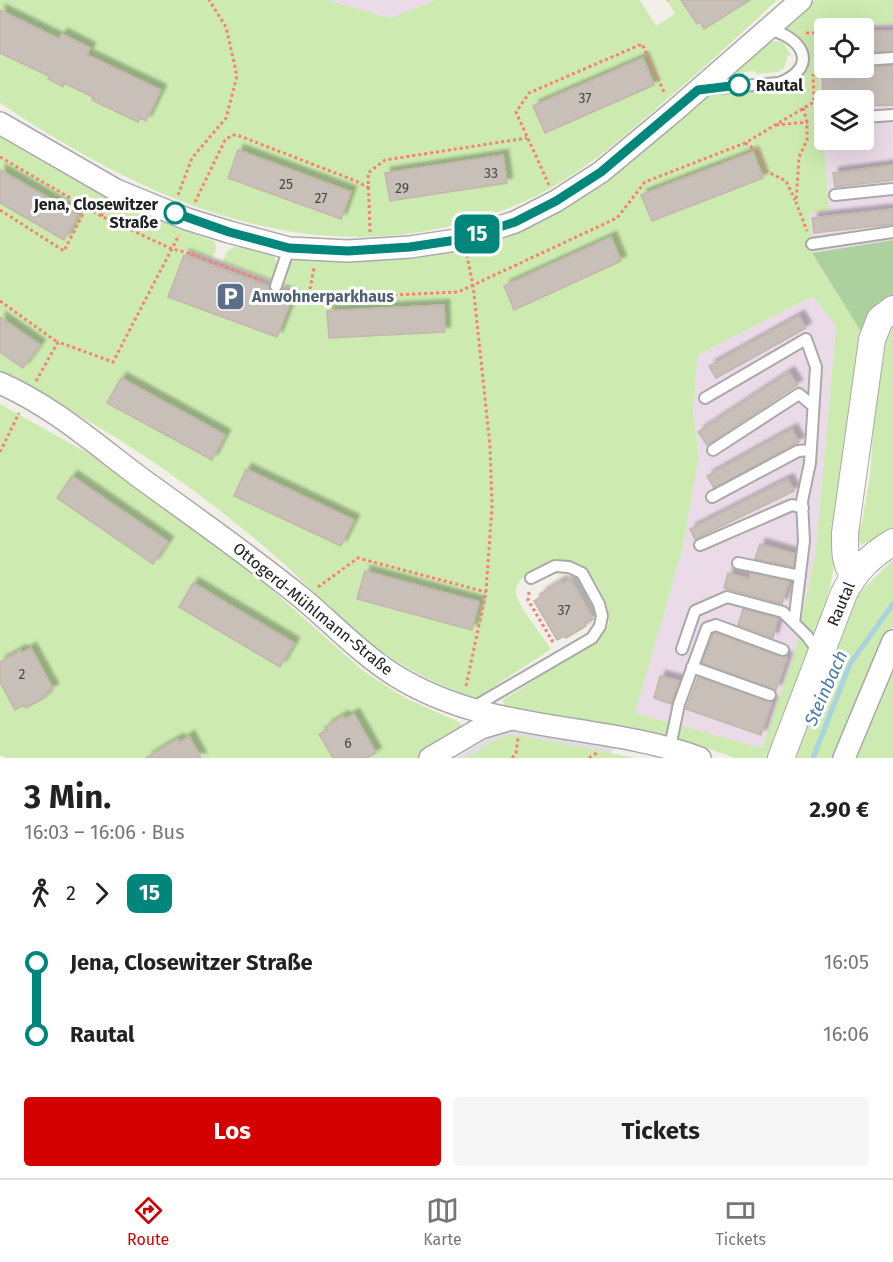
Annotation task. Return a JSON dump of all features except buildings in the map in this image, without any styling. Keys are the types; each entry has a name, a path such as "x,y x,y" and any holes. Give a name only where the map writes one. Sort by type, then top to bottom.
{"street":[{"path":"0,123 116,190 229,232 289,248 316,250 410,247 463,239 515,222 556,201 601,172 801,0"},
{"name":"Rautal","path":"781,758 844,593 854,576 846,560 845,533 872,340 880,319 893,309"},
{"name":"Ottogerd-Mühlmann-Straße","path":"0,383 28,395 54,411 142,479 220,534 303,599 360,651 396,676 469,709 508,719 670,747 700,758"},
{"path":"854,576 867,560 893,542"},
{"path":"844,758 893,641"},
{"path":"430,758 481,728 508,719"}],"lane":[{"path":"698,90 779,83 798,71 802,61 802,52 798,44 789,36 766,29"},
{"path":"874,59 893,58"},
{"path":"874,117 893,116"},
{"path":"835,195 893,189"},
{"path":"812,244 893,232"},
{"path":"276,286 289,248"},
{"path":"705,398 806,339 816,366 803,508 804,541 794,623"},
{"path":"713,450 799,394 813,406"},
{"path":"712,497 798,451 810,450"},
{"path":"699,545 792,505 803,508"},
{"path":"738,563 800,576"},
{"path":"469,709 592,638 600,626 602,616 599,604 582,573 569,567 555,566 531,578"},
{"path":"682,649 695,611 727,597 783,612 807,636 820,654"},
{"path":"670,747 679,704 707,628 716,625 783,650"},
{"path":"693,666 770,695"}],"path":[{"path":"0,301 58,342 113,362 172,249 192,158 226,118 237,76 226,27 209,0"},
{"path":"556,201 516,111 529,93 642,44 673,112"},
{"path":"0,156 86,208 172,249 294,292 328,298 458,292 617,218 645,182 745,143 814,102 812,71 802,61"},
{"path":"796,202 799,157 807,140 807,122 803,108"},
{"path":"774,125 814,120"},
{"path":"179,215 225,140 231,135 237,135 345,176 369,188"},
{"path":"370,249 368,173 385,160 528,138"},
{"path":"745,143 759,152 766,171 786,181 812,244"},
{"path":"0,210 64,251 86,208"},
{"path":"309,295 316,250"},
{"path":"466,254 473,285 490,446 492,506 486,592 466,687"},
{"path":"0,452 28,395 58,342"},
{"path":"303,599 358,558 486,592"},
{"path":"531,578 528,600 561,656"}],"shaded area":[{"path":"327,0 436,0 390,18"},
{"path":"874,24 893,24 893,240 812,253 810,213 829,210 824,150 874,150 874,90 820,90 819,78 874,78"},
{"path":"813,296 836,325 816,549 795,651 762,748 634,713 682,550 699,457 693,411 698,355"},
{"path":"509,730 613,748 611,758 456,758 495,734"}],"green space":[{"path":"0,0 327,0 390,18 436,0 640,0 656,26 675,14 667,0 685,0 704,29 742,5 739,0 777,0 623,137 563,181 504,210 459,224 427,231 369,237 312,234 257,225 203,209 150,188 98,163 0,103","holes":["15,17 44,31 29,62 0,48","62,34 90,48 72,86 64,83 62,86 48,79 49,76 43,72","642,58 654,85 535,106","103,62 161,90 146,121 140,118 138,122 92,100 93,96 88,93","239,151 350,192 341,219 229,178","503,156 507,183 390,201 386,174"]},
{"path":"815,0 893,0 893,24 874,24 874,18 814,18 814,78 819,78 820,90 814,90 814,150 824,150 829,210 810,213 812,253 865,338 832,578 825,605 771,758 735,758 699,745 630,729 504,706 503,700 601,636 608,627 608,611 600,590 593,580 575,564 556,561 520,581 516,590 518,599 551,649 475,699 418,674 392,658 345,622 283,563 207,500 122,441 0,373 0,352 23,368 40,345 0,317 0,203 78,215 0,170 0,132 110,196 105,206 118,213 122,206 215,242 216,250 212,258 186,249 169,297 277,337 295,289 281,284 289,263 299,256 349,261 382,260 475,245 711,95 724,92 786,90 803,75 808,58 801,40 784,27","holes":["752,152 763,178 652,221 642,195","610,237 621,261 515,310 504,286","813,296 836,326 816,549 795,651 762,748 635,713 682,550 699,457 693,411 698,355","444,306 445,332 329,337 328,311","121,378 225,434 212,459","246,470 353,520 341,546 234,496","365,571 479,601 472,629 358,599"]},
{"path":"783,42 791,55 788,56 784,68 778,72 756,74 755,71 744,72 744,76 737,77 734,72 767,43"},
{"path":"893,240 893,300 865,338 812,253"},
{"path":"240,244 265,250 275,257 276,270 273,281 223,262 226,252 234,247 239,248"},
{"path":"893,323 893,531 861,545 857,537 870,476 879,349"},
{"path":"0,404 109,465 251,571 362,670 405,698 459,722 465,731 427,758 368,758 376,752 354,714 326,726 327,730 319,734 333,758 201,758 189,737 180,742 178,739 155,758 7,758 0,755 0,682 15,710 24,705 26,708 46,697 44,694 53,689 31,649 22,653 20,651 1,661 0,666","holes":["72,476 168,541 153,564 57,498","193,583 279,666 179,607"]},
{"path":"893,560 893,626 884,639 838,758 793,758 844,621 862,590"},
{"path":"893,653 893,758 846,758"},
{"path":"509,735 520,736 636,758 466,758"}],"waterway":[{"name":"Steinbach","path":"813,758 850,664 893,604"}],"bus line":[{"name":"15","path":"175,213 229,232 289,248 348,251 410,247 463,239 515,222 556,201 601,172 698,90 739,85"}],"place":[{"name":"Rautal","path":"739,85"},
{"name":"Jena, Closewitzer Straße","path":"175,213"},
{"name":"Anwohnerparkhaus","path":"231,296"}]}
